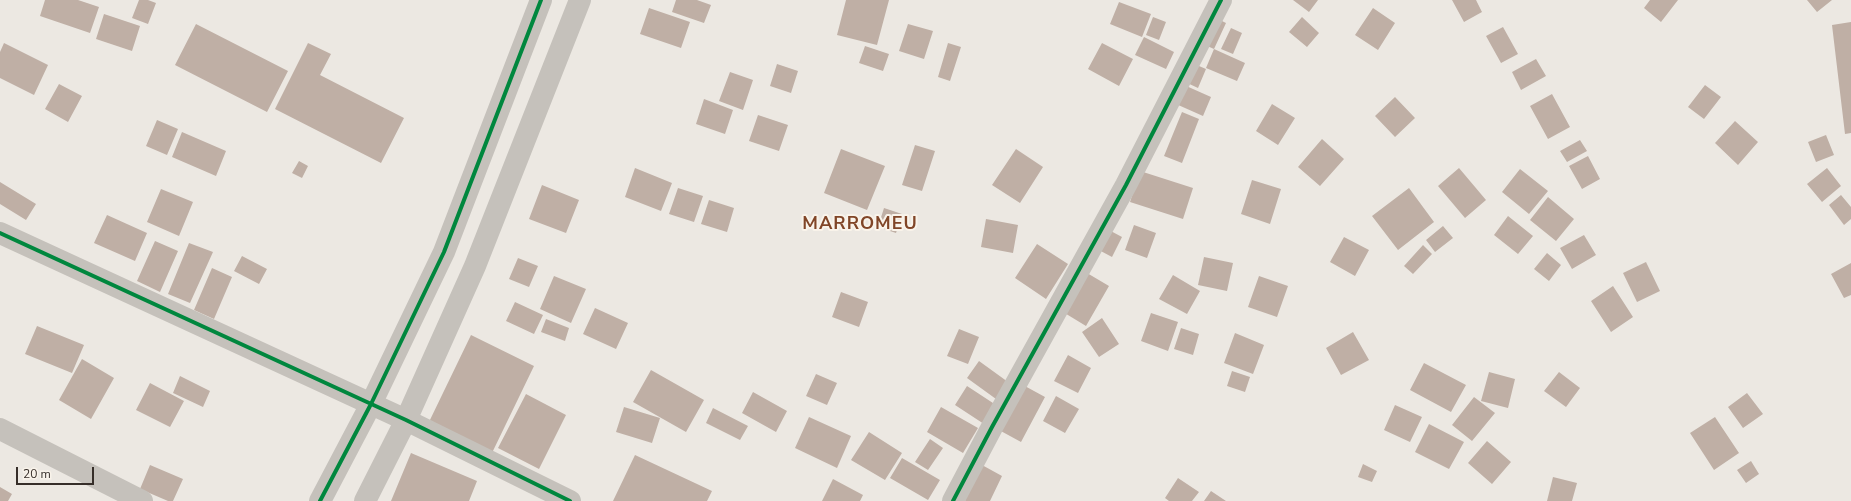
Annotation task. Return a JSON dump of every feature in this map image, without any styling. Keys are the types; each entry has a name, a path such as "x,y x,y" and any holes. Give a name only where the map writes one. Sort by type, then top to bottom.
{"street":[{"path":"320,501 371,404 444,252 541,0"},
{"path":"365,501 406,420 475,266 580,0"},
{"path":"953,501 992,426 1126,185 1221,0"},
{"path":"0,233 406,420 570,501"},
{"path":"444,252 475,266"},
{"path":"0,429 142,501"}],"building":[{"path":"45,0 78,0 99,7 90,33 40,16"},
{"path":"139,0 148,0 156,3 148,24 132,18"},
{"path":"676,0 697,0 711,5 704,23 672,12"},
{"path":"846,0 889,0 877,45 837,35"},
{"path":"1293,0 1318,0 1309,12"},
{"path":"1452,0 1476,0 1482,12 1464,22"},
{"path":"1650,0 1678,0 1661,22 1644,8"},
{"path":"1807,0 1832,0 1817,12"},
{"path":"1119,2 1151,14 1142,37 1110,24"},
{"path":"649,8 690,22 681,48 640,34"},
{"path":"1373,8 1395,23 1378,50 1355,35"},
{"path":"104,14 140,26 132,51 96,39"},
{"path":"1153,17 1166,22 1159,40 1146,35"},
{"path":"1302,17 1319,33 1307,47 1289,32"},
{"path":"1216,18 1226,23 1214,49 1205,45"},
{"path":"1851,22 1851,133 1845,134 1832,25"},
{"path":"196,24 288,71 267,112 175,65"},
{"path":"908,24 933,31 924,59 899,51"},
{"path":"1503,27 1518,54 1501,63 1486,36"},
{"path":"1231,28 1242,33 1233,54 1221,49"},
{"path":"1144,37 1174,52 1166,69 1135,55"},
{"path":"4,43 48,65 34,95 0,78 0,52"},
{"path":"308,43 331,54 320,75 404,118 381,163 275,109"},
{"path":"948,43 961,47 950,81 938,77"},
{"path":"1102,43 1133,59 1119,86 1088,69"},
{"path":"865,46 889,54 883,71 859,63"},
{"path":"1214,49 1245,63 1237,81 1206,68"},
{"path":"1536,59 1546,76 1521,90 1512,72"},
{"path":"1192,63 1206,69 1198,88 1183,81"},
{"path":"777,64 798,71 791,93 770,86"},
{"path":"730,72 753,80 743,110 719,101"},
{"path":"59,84 82,96 68,122 45,109"},
{"path":"1184,85 1211,97 1203,116 1176,104"},
{"path":"1705,85 1721,97 1704,119 1688,107"},
{"path":"1552,94 1570,127 1548,139 1530,106"},
{"path":"1395,97 1415,118 1395,137 1375,116"},
{"path":"704,99 733,110 725,134 696,124"},
{"path":"1272,104 1295,118 1278,145 1256,131"},
{"path":"1182,112 1199,119 1182,163 1164,156"},
{"path":"758,115 788,125 779,151 749,141"},
{"path":"157,120 178,129 167,155 146,146"},
{"path":"1735,121 1758,142 1738,165 1715,143"},
{"path":"182,132 226,151 216,176 172,157"},
{"path":"1826,135 1834,155 1816,162 1808,142"},
{"path":"1322,139 1344,159 1320,186 1298,167"},
{"path":"1580,140 1587,151 1567,162 1560,151"},
{"path":"915,145 935,151 922,191 902,185"},
{"path":"841,149 885,166 867,210 824,193"},
{"path":"1016,149 1043,167 1020,203 992,185"},
{"path":"1588,156 1600,179 1582,189 1569,166"},
{"path":"299,161 308,166 302,178 292,173"},
{"path":"635,168 672,183 661,211 625,197"},
{"path":"1459,168 1486,200 1465,218 1438,186"},
{"path":"1827,168 1841,186 1822,202 1807,184"},
{"path":"1520,169 1548,191 1529,214 1502,192"},
{"path":"1140,171 1193,188 1183,219 1130,202"},
{"path":"1252,180 1281,189 1270,224 1241,214"},
{"path":"0,182 36,204 26,220 0,204"},
{"path":"542,185 579,200 566,233 529,219"},
{"path":"678,188 703,196 694,222 669,214"},
{"path":"1409,188 1434,222 1398,250 1372,216"},
{"path":"161,189 193,202 179,236 147,222"},
{"path":"1841,195 1851,207 1851,219 1844,225 1829,205"},
{"path":"1548,197 1574,219 1556,241 1530,220"},
{"path":"709,200 734,208 727,232 701,224"},
{"path":"884,208 902,214 896,233 878,227"},
{"path":"107,215 147,233 135,261 94,243"},
{"path":"1508,216 1533,236 1518,254 1494,235"},
{"path":"986,219 1018,225 1013,253 981,247"},
{"path":"1134,225 1156,233 1147,258 1125,250"},
{"path":"1443,226 1453,238 1435,252 1426,240"},
{"path":"1107,229 1122,237 1112,257 1097,249"},
{"path":"1584,235 1596,255 1572,269 1560,248"},
{"path":"1344,237 1369,250 1355,276 1330,262"},
{"path":"155,241 178,251 160,292 137,281"},
{"path":"189,243 213,252 190,303 168,294"},
{"path":"1037,244 1068,264 1046,299 1015,278"},
{"path":"1423,245 1432,254 1413,274 1404,266"},
{"path":"1547,253 1561,265 1549,281 1534,269"},
{"path":"242,256 267,269 259,284 234,271"},
{"path":"1204,257 1233,263 1227,291 1198,285"},
{"path":"518,258 538,266 529,287 509,279"},
{"path":"1646,262 1660,291 1637,302 1623,273"},
{"path":"1851,263 1851,295 1844,298 1831,274"},
{"path":"212,268 232,277 214,319 194,310"},
{"path":"1087,273 1109,286 1086,326 1063,312"},
{"path":"1173,275 1200,291 1187,314 1159,299"},
{"path":"554,276 586,289 571,323 540,309"},
{"path":"1259,276 1288,286 1277,317 1248,307"},
{"path":"1613,286 1633,317 1611,332 1591,301"},
{"path":"841,292 868,302 859,327 832,317"},
{"path":"515,302 543,315 534,334 506,321"},
{"path":"595,308 628,323 616,349 583,334"},
{"path":"1151,313 1178,322 1168,351 1141,341"},
{"path":"1102,318 1119,344 1099,357 1082,332"},
{"path":"546,319 569,328 565,341 541,332"},
{"path":"37,326 84,345 72,373 25,354"},
{"path":"1181,328 1199,334 1193,355 1174,349"},
{"path":"959,329 979,337 968,364 947,356"},
{"path":"1353,332 1369,360 1341,375 1326,348"},
{"path":"1235,333 1264,345 1253,374 1224,363"},
{"path":"471,335 534,366 491,455 428,424"},
{"path":"1068,355 1091,368 1078,393 1054,381"},
{"path":"82,359 114,378 91,419 59,400"},
{"path":"979,361 1008,382 996,399 967,378"},
{"path":"1424,363 1466,385 1451,412 1410,390"},
{"path":"651,370 704,400 686,432 633,402"},
{"path":"1232,371 1250,377 1245,392 1227,386"},
{"path":"1489,372 1515,379 1508,408 1481,401"},
{"path":"1559,372 1580,388 1566,407 1544,391"},
{"path":"816,374 837,383 827,405 806,396"},
{"path":"180,376 210,391 203,407 173,393"},
{"path":"150,383 184,401 170,427 136,410"},
{"path":"1023,385 1045,397 1021,442 999,430"},
{"path":"967,386 996,405 984,424 955,405"},
{"path":"753,392 787,411 776,432 742,413"},
{"path":"1747,393 1763,414 1743,428 1728,407"},
{"path":"526,394 566,415 539,469 498,448"},
{"path":"1056,396 1079,409 1065,433 1043,421"},
{"path":"1474,397 1495,413 1472,441 1452,425"},
{"path":"1395,405 1422,417 1410,442 1384,430"},
{"path":"624,407 660,418 652,443 616,432"},
{"path":"941,407 978,428 963,453 927,432"},
{"path":"713,408 748,426 740,440 706,423"},
{"path":"809,417 851,436 837,468 795,448"},
{"path":"1715,417 1739,453 1714,470 1690,433"},
{"path":"1429,424 1464,442 1449,469 1415,452"},
{"path":"869,432 902,453 885,480 851,460"},
{"path":"930,439 943,448 928,470 915,462"},
{"path":"1487,441 1511,462 1492,484 1468,463"},
{"path":"411,453 477,481 469,501 391,501"},
{"path":"635,455 712,491 707,501 613,501"},
{"path":"902,458 940,480 928,500 890,478"},
{"path":"1751,461 1759,474 1746,483 1737,470"},
{"path":"1363,464 1377,471 1372,482 1358,477"},
{"path":"150,465 183,479 173,501 168,501 140,489"},
{"path":"982,465 1002,476 990,501 966,501 964,500"},
{"path":"1553,477 1577,483 1572,501 1547,501"},
{"path":"1178,478 1199,492 1192,501 1169,501 1165,498"},
{"path":"833,479 863,495 860,501 822,501"},
{"path":"0,487 12,494 8,501 0,501"},
{"path":"1211,491 1226,501 1204,501"}],"cycle path":[{"path":"320,501 371,404 444,252 541,0"},
{"path":"953,501 992,427 1126,185 1221,0"},
{"path":"0,233 406,420 570,501"}],"district":[{"name":"MARROMEU","path":"860,225"}]}
